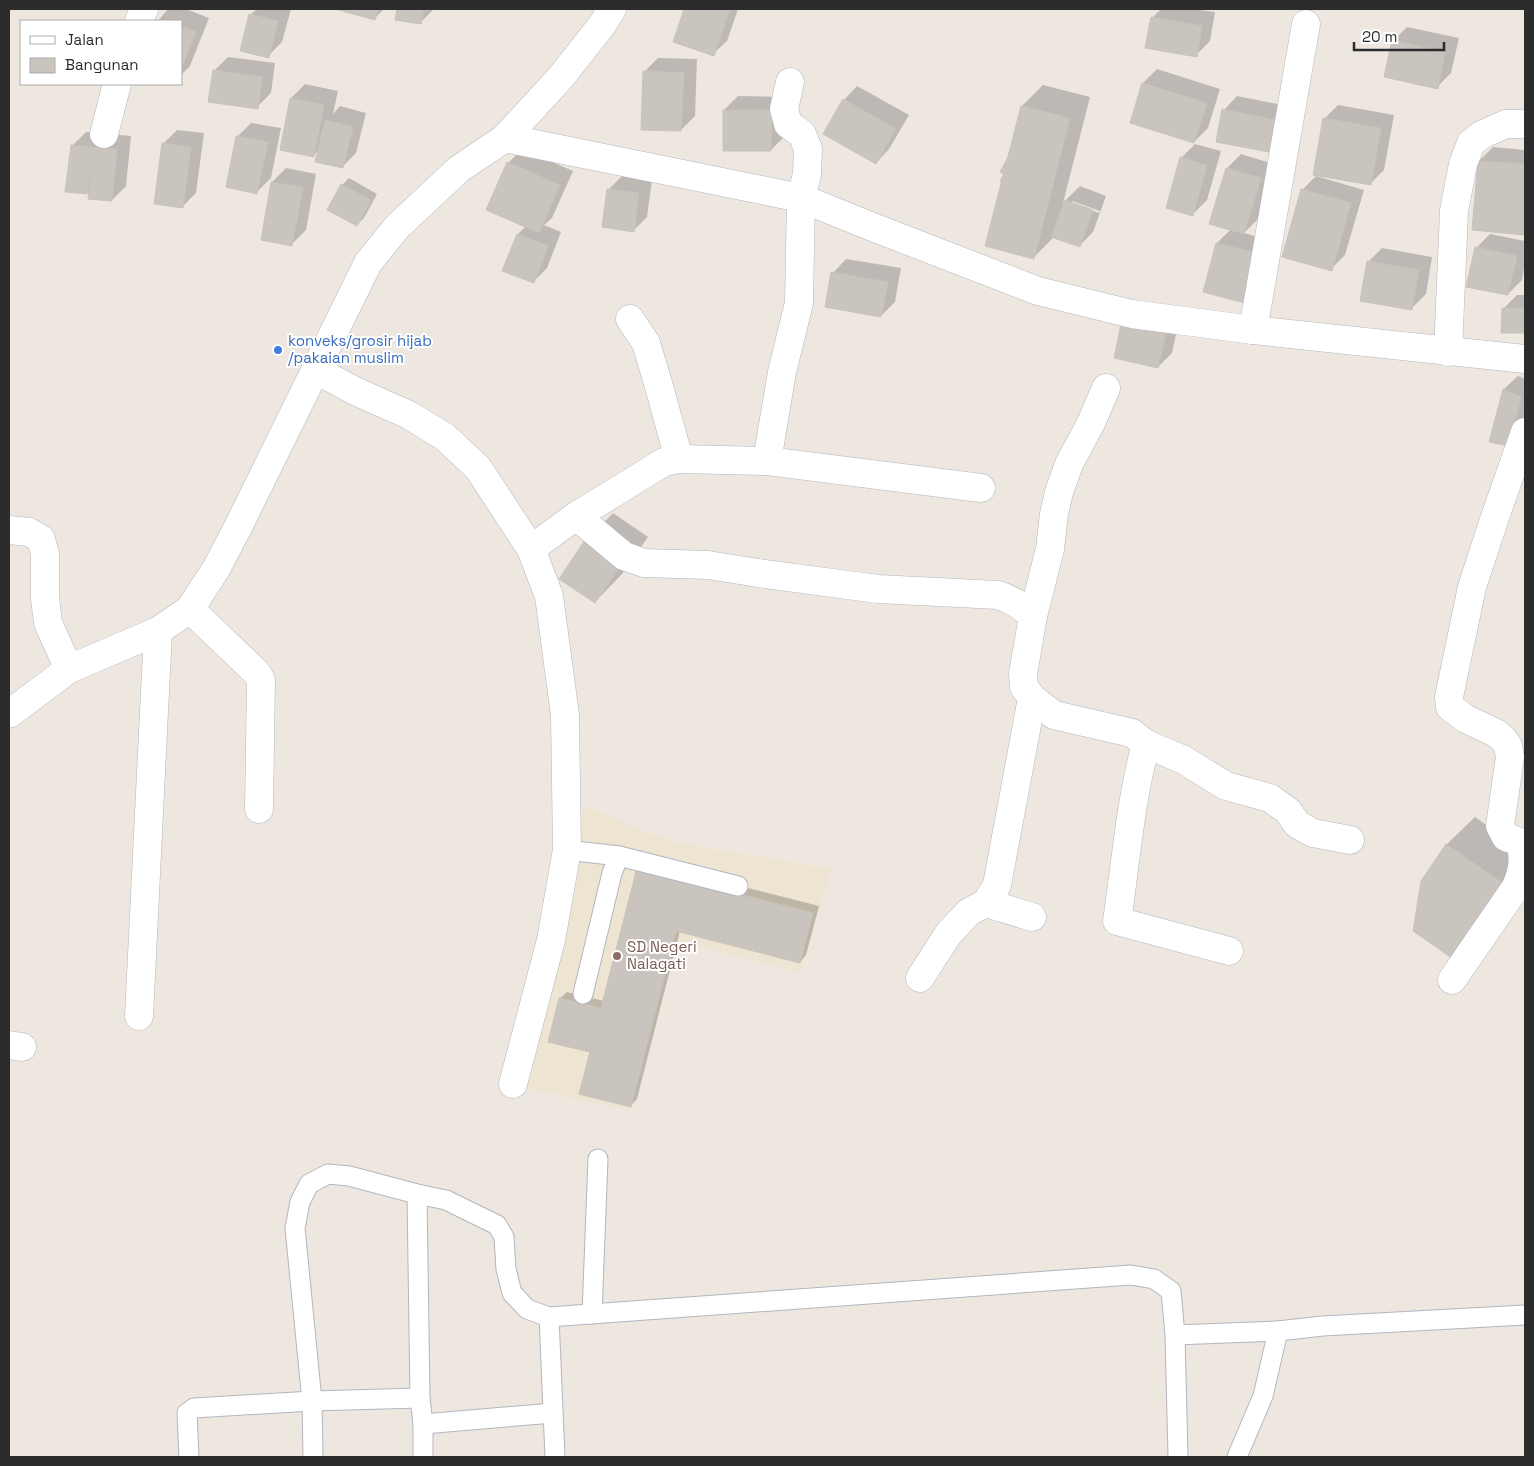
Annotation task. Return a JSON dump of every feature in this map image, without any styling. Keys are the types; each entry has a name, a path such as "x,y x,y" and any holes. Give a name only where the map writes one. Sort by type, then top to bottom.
{"street":[{"path":"9,714 69,669 158,630 190,609 216,568 233,535 368,263 397,227 459,169 505,138 562,77 612,9"},
{"path":"1252,330 1306,24"},
{"path":"766,461 782,372 799,303 801,198 808,174 808,149 802,134 788,124 784,108 790,82"},
{"path":"104,134 117,85"},
{"path":"1448,352 1454,211 1463,164 1471,143 1483,134 1506,124 1525,124"},
{"path":"505,138 801,198 1038,290 1132,314 1252,330 1525,359"},
{"path":"630,319 646,343 679,459"},
{"path":"316,370 355,391 409,415 445,437 478,468 532,550 549,596 565,715 567,850 551,940 513,1084"},
{"path":"1106,388 1091,423 1069,464 1059,492 1054,514 1050,549 1023,674 1024,687 1032,698 1054,715 1132,733 1146,744 1184,760 1226,786 1270,798 1288,810 1297,824 1313,833 1350,840"},
{"path":"1452,980 1516,887 1522,874 1524,859 1523,843 1506,837 1500,826 1510,757 1508,746 1496,733 1466,719 1450,707 1450,697 1472,587 1525,432"},
{"path":"532,550 576,516 664,462 679,459 766,461 981,488"},
{"path":"576,516 624,556 644,563 708,565 878,589 998,595 1009,598 1034,616"},
{"path":"9,530 28,532 41,539 45,554 45,598 48,623 69,669"},
{"path":"190,609 256,672 261,680 258,810"},
{"path":"139,1016 158,630"},
{"path":"920,978 949,933 969,912 986,903 997,885 1032,698"},
{"path":"1146,744 1134,798 1117,921 1229,951"},
{"path":"986,903 1032,917"}],"lane":[{"path":"567,850 619,856 738,886"},
{"path":"583,994 612,873 619,856"},
{"path":"592,1314 598,1158"},
{"path":"313,1457 312,1401 296,1228 300,1202 309,1184 328,1174 349,1176 446,1200 497,1225 504,1237 506,1269 512,1293 527,1309 549,1317 1131,1275 1154,1279 1171,1291 1175,1334 1178,1457"},
{"path":"417,1194 420,1398 423,1424 423,1457"},
{"path":"1175,1334 1278,1331 1323,1326 1525,1315"},
{"path":"549,1317 555,1457"},
{"path":"1237,1457 1263,1396 1278,1331"},
{"path":"189,1457 187,1412 194,1408 312,1401 420,1398"},
{"path":"423,1424 553,1413"}],"shaded area":[{"name":"SD Negeri Nalagati","path":"583,805 671,842 831,869 801,972 678,941 632,1111 528,1088 576,888"}],"building":[{"path":"335,9 378,9 375,20"},
{"path":"397,9 424,9 421,24 395,20"},
{"path":"684,9 730,9 714,56 673,42"},
{"path":"249,14 278,21 269,58 240,51"},
{"path":"1151,17 1202,26 1197,57 1145,48"},
{"path":"182,26 196,32 182,67"},
{"path":"1392,40 1445,52 1438,89 1384,77"},
{"path":"213,70 262,77 258,109 208,102"},
{"path":"643,71 684,73 681,131 641,130"},
{"path":"1142,83 1207,103 1194,143 1130,123"},
{"path":"290,98 324,105 314,157 280,150"},
{"path":"843,99 896,129 876,164 823,134"},
{"path":"1021,106 1070,118 1034,259 985,246"},
{"path":"1222,109 1280,121 1274,153 1216,142"},
{"path":"723,110 772,110 771,151 723,151"},
{"path":"1323,118 1381,128 1371,185 1313,175"},
{"path":"325,120 353,127 343,168 315,162"},
{"path":"1022,131 1057,150 1035,191 1031,189 1027,196 1000,181 1004,174 1000,172"},
{"path":"236,136 268,142 257,194 226,187"},
{"path":"162,143 191,147 183,208 154,204"},
{"path":"71,145 93,147 87,194 65,192"},
{"path":"93,147 117,149 112,201 88,199"},
{"path":"1180,157 1207,165 1193,216 1166,208"},
{"path":"1478,161 1525,164 1525,235 1472,230"},
{"path":"507,162 560,185 539,233 486,210"},
{"path":"1226,168 1261,178 1244,234 1209,224"},
{"path":"271,182 303,187 292,246 261,240"},
{"path":"341,184 371,200 357,226 327,210"},
{"path":"607,189 639,193 634,232 602,227"},
{"path":"1301,189 1351,203 1332,271 1282,257"},
{"path":"1065,200 1093,210 1080,247 1051,237"},
{"path":"517,234 548,246 534,283 502,271"},
{"path":"1216,243 1265,255 1252,305 1203,292"},
{"path":"1475,247 1517,256 1508,295 1466,287"},
{"path":"1367,261 1419,270 1412,310 1360,301"},
{"path":"831,272 888,282 881,317 825,307"},
{"path":"1502,308 1525,308 1525,333 1501,333"},
{"path":"1121,324 1166,334 1158,368 1114,358"},
{"path":"1503,389 1521,397 1509,446 1489,442"},
{"path":"585,540 621,565 595,603 559,579"},
{"path":"1446,844 1510,888 1459,963 1413,931 1421,881"},
{"path":"637,868 813,913 800,963 676,931 631,1107 579,1094 590,1052 548,1042 559,998 601,1008"}],"place":[{"name":"konveks/grosir hijab /pakaian muslim","path":"278,350"},
{"name":"SD Negeri Nalagati","path":"617,956"}]}
